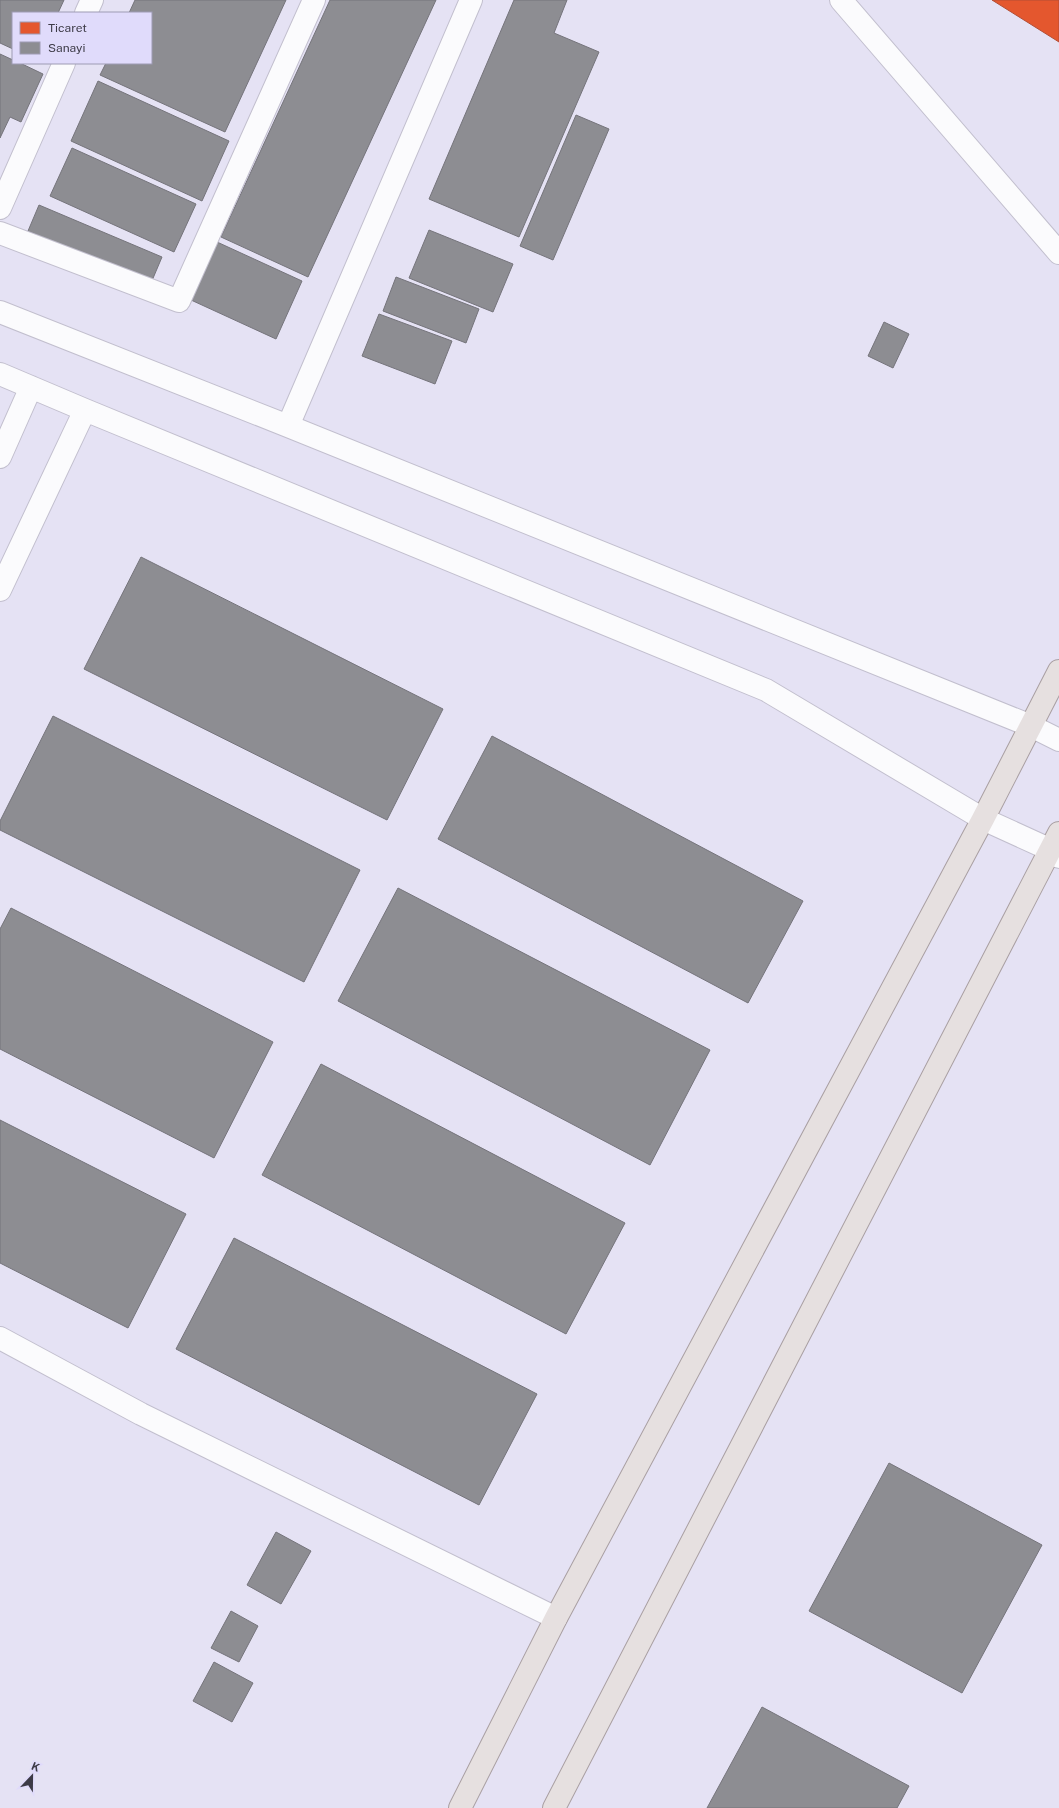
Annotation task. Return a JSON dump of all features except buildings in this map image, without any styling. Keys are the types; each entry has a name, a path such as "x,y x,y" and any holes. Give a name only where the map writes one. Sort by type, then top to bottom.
{"main road":[{"path":"460,1808 556,1618 983,819 1059,671"},
{"path":"554,1808 1056,846"}],"street":[{"path":"86,12 92,0"},
{"path":"0,234 180,301 314,0"},
{"path":"288,426 471,0"},
{"path":"841,0 1059,254"},
{"path":"0,208 64,64"},
{"path":"0,312 288,426 1031,726 1059,740"},
{"path":"0,374 766,690 983,819 1056,846"},
{"path":"0,457 31,387"},
{"path":"0,590 85,410"},
{"path":"0,1338 141,1414 556,1618"}]}
